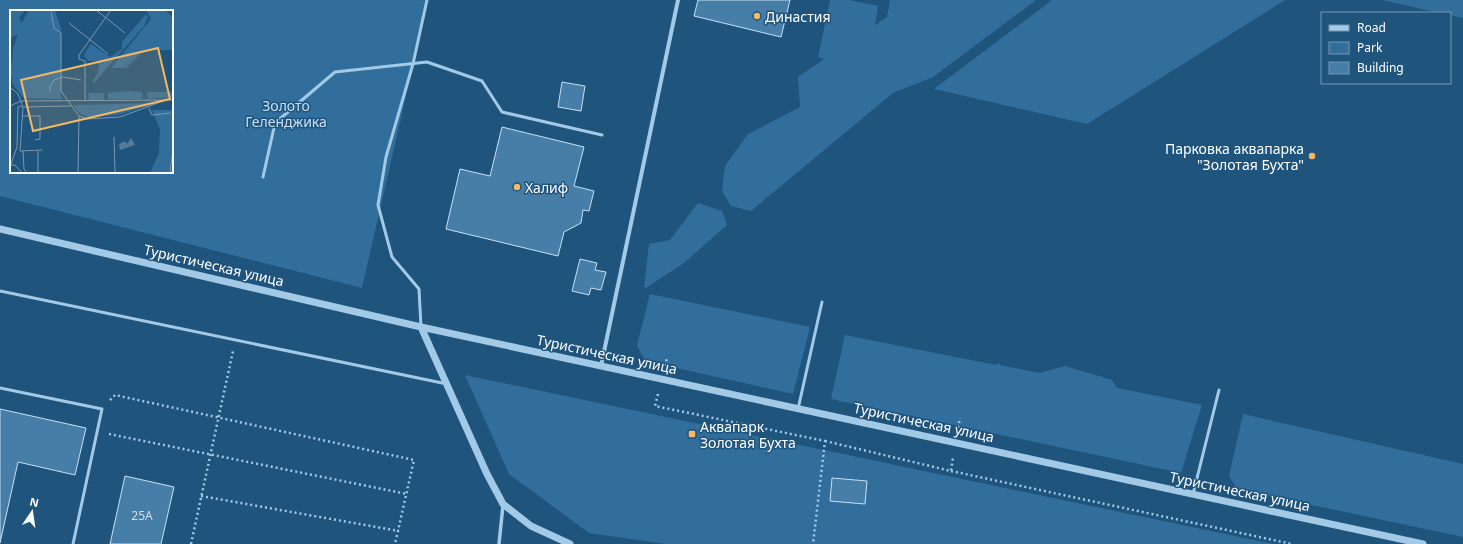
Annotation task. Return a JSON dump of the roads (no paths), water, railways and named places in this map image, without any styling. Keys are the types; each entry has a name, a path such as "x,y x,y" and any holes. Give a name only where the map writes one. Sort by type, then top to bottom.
{"street":[{"path":"601,366 678,0"},
{"name":"Туристическая улица","path":"0,229 421,327 1421,544"},
{"path":"421,327 487,474 503,504 531,526 570,544"},
{"path":"499,544 503,504"}],"lane":[{"path":"421,327 418,289 392,257 378,205 386,157 413,64 427,0"},
{"path":"263,177 275,122 335,72 427,62 482,81 502,112 602,135"},
{"path":"0,291 447,385"},
{"path":"798,409 822,302"},
{"path":"0,388 102,409 74,544"},
{"path":"1193,494 1219,390"}],"place":[{"name":"Династия","path":"757,16"},
{"name":"Парковка аквапарка \"Золотая Бухта\"","path":"1312,156"},
{"name":"Халиф","path":"517,187"},
{"name":"Аквапарк Золотая Бухта","path":"692,434"}],"park label":[{"name":"Золото Геленджика","path":"286,114"}]}
